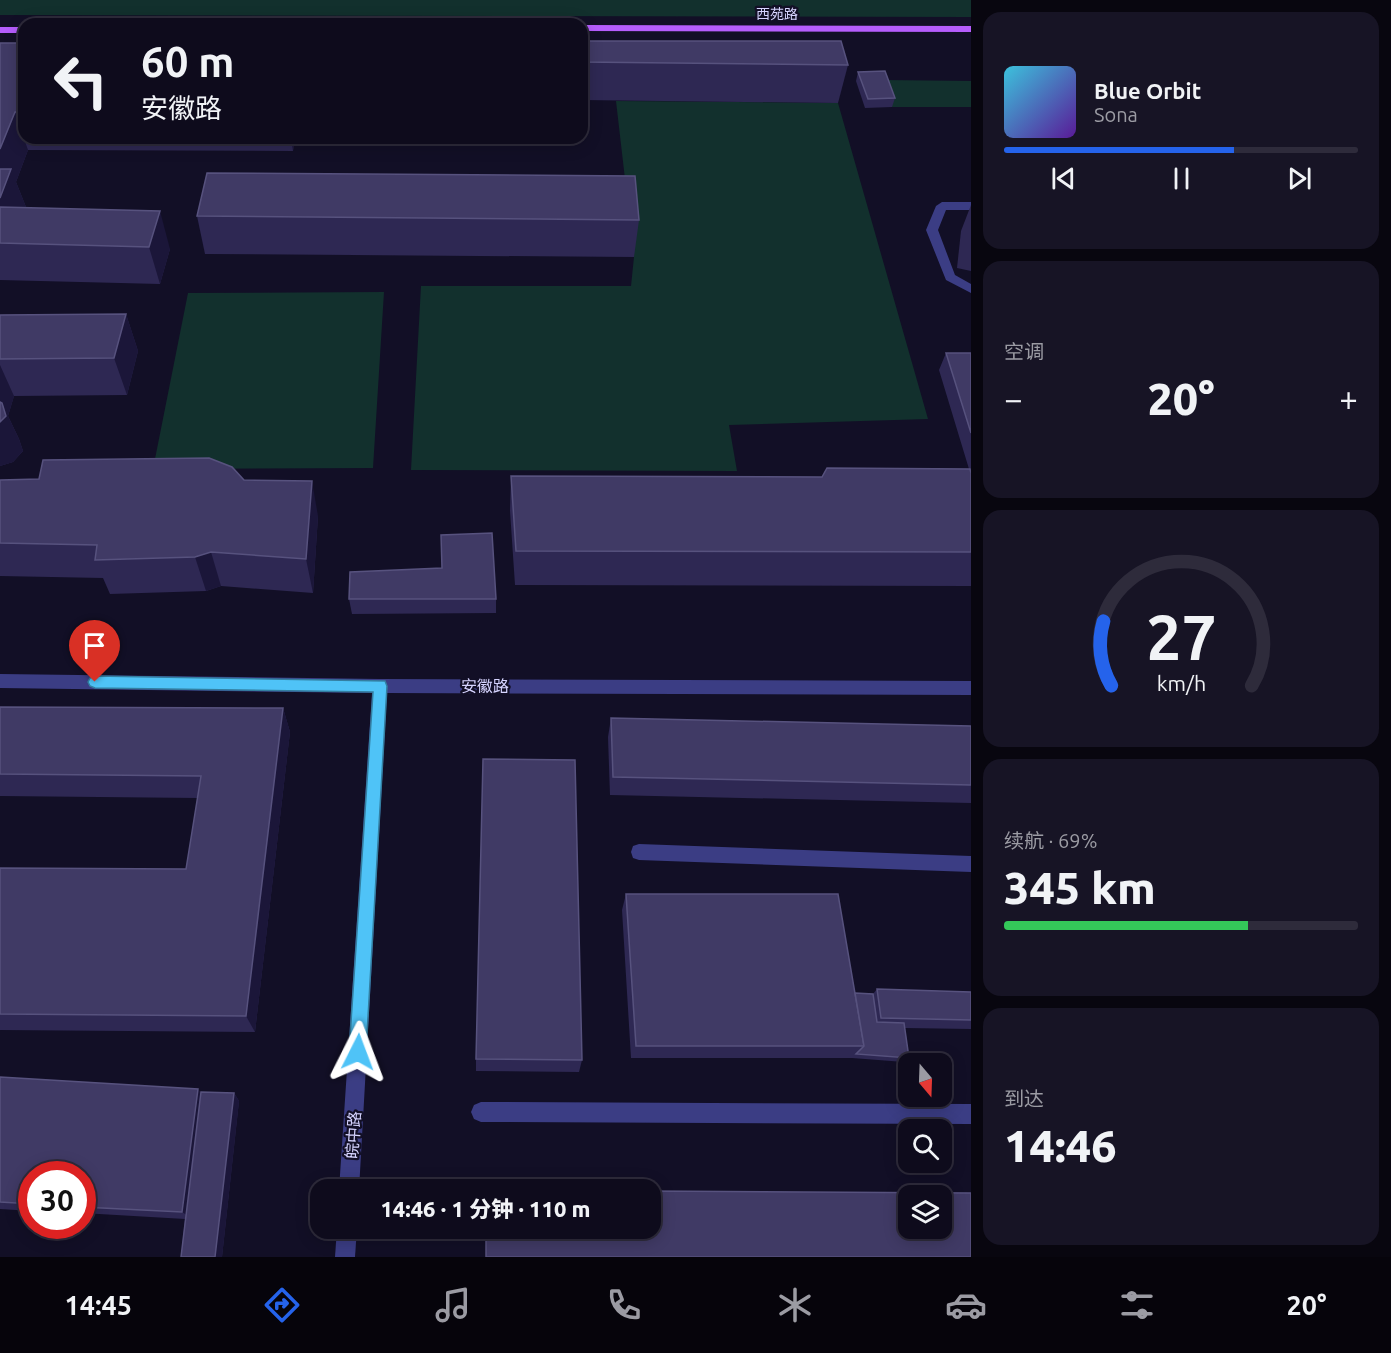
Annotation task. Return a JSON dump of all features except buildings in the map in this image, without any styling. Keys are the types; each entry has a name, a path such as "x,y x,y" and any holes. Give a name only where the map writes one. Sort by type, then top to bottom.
{"main road":[{"name":"西苑路","path":"588,28 971,28"},
{"path":"0,30 18,30"}],"street":[{"path":"971,206 942,206 932,230 950,277 971,289"},
{"name":"安徽路","path":"0,681 380,686 971,688"},
{"name":"皖中路","path":"350,1179 380,686"},
{"path":"639,852 971,864"},
{"path":"481,1112 971,1114"},
{"path":"345,1257 346,1239"}],"green space":[{"path":"0,0 971,0 971,17 0,15"},
{"path":"883,80 971,81 971,107 892,107"},
{"path":"616,101 838,103 928,419 729,425 737,471 411,470 421,286 631,286 634,257"},
{"path":"384,292 373,468 153,469 188,293"}],"route":[{"path":"95,682 380,686 358,1052"}]}
